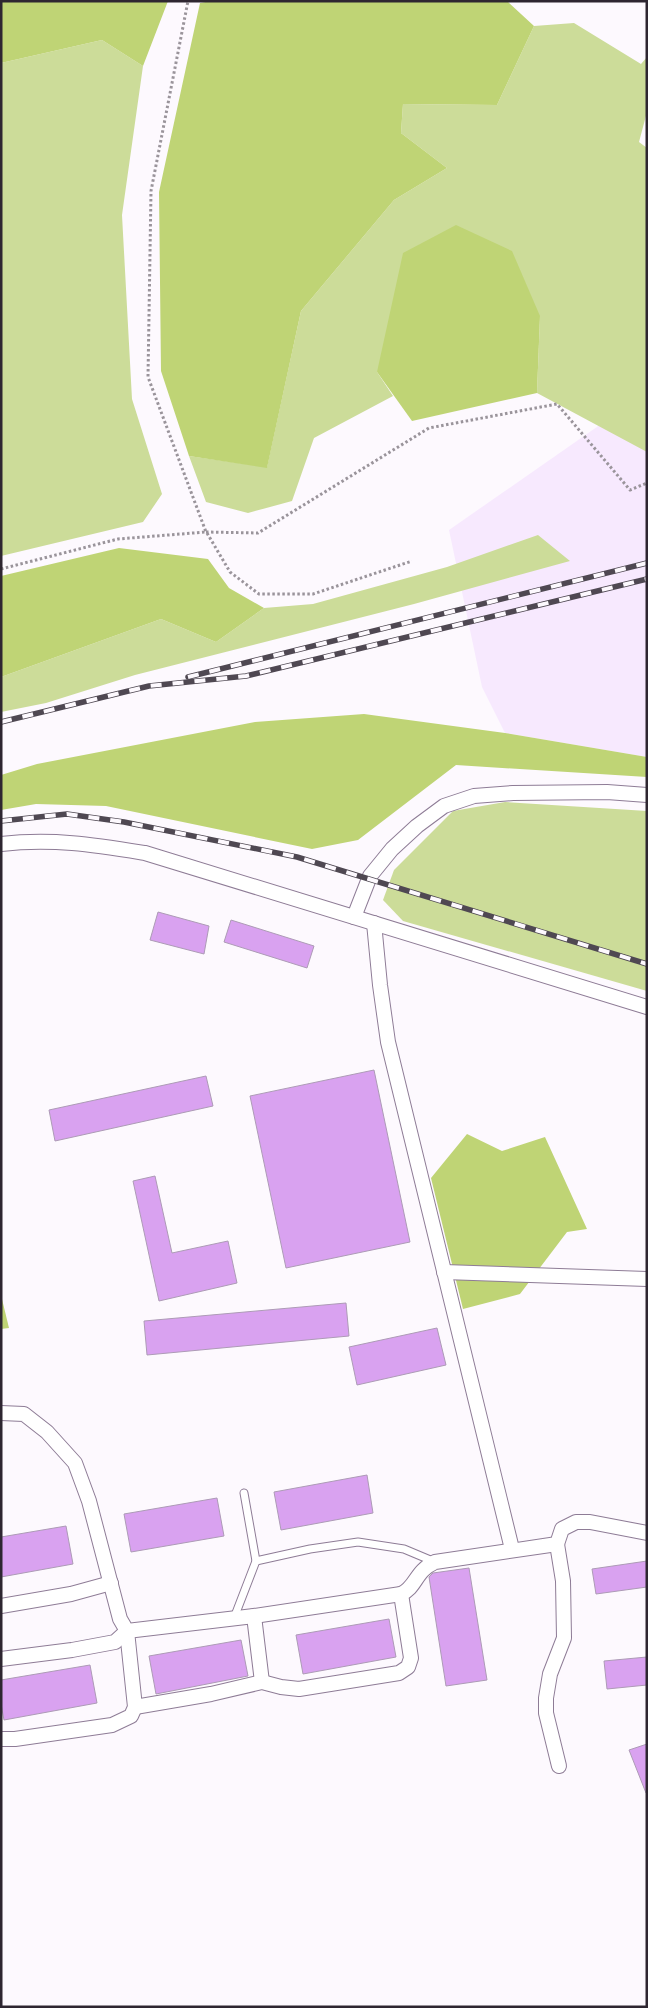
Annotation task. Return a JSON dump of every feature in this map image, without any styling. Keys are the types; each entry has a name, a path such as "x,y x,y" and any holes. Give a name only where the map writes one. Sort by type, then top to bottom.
{"street":[{"path":"354,917 370,876 392,849 417,826 444,806 474,796 512,793 607,792 647,795"},
{"path":"1,844 30,841 80,842 145,853 647,1007"},
{"path":"374,923 388,1042 512,1549"},
{"path":"444,1272 647,1279"},
{"path":"1,1413 24,1414 47,1432 74,1463 89,1501 120,1619 127,1631 135,1707 131,1716 112,1725 15,1739 1,1739"},
{"path":"559,1766 546,1713 546,1698 550,1674 564,1638 563,1581 558,1544 562,1529 576,1522 590,1522 647,1533"},
{"path":"1,1659 72,1650 115,1642 127,1631 254,1616 401,1594 408,1591 426,1566 435,1562 512,1549 558,1544"},
{"path":"1,1606 71,1594 111,1583"},
{"path":"135,1707 211,1694 262,1682 299,1689 399,1673 408,1667 411,1658 401,1594"},
{"path":"254,1616 262,1682"}],"lane":[{"path":"234,1618 256,1561 244,1493"},
{"path":"256,1561 310,1549 358,1542 404,1549 435,1562"}],"path":[{"path":"188,1 151,191 148,377 206,532 230,572 259,594 313,594 412,561"},
{"path":"1,569 118,539 206,532 258,533 428,428 557,404 630,490 647,483"}],"shaded area":[{"path":"647,392 647,757 505,733 482,687 449,530"}],"green space":[{"path":"1,1 168,1 143,66 102,40 1,63"},
{"path":"211,1 507,1 534,26 497,105 403,104 401,133 447,168 394,200 301,311 267,468 189,456 161,371 159,192 200,3"},
{"path":"574,23 641,64 647,57 647,112 639,142 647,148 647,452 537,393 540,316 377,372 393,396 314,438 292,501 248,513 206,502 189,456 267,467 301,311 394,200 447,168 401,133 403,104 497,105 534,26"},
{"path":"102,40 143,66 122,215 132,399 162,494 143,522 1,556 1,63"},
{"path":"456,225 512,251 540,316 537,393 412,421 377,372 403,253"},
{"path":"538,535 570,561 414,604 135,675 46,703 1,712 1,677 161,619 216,642 264,608 313,604 447,567"},
{"path":"119,548 208,559 229,588 264,608 216,642 161,619 1,677 1,576"},
{"path":"364,714 505,733 647,757 647,777 456,765 358,840 312,849 106,806 36,804 1,810 1,775 37,764 255,722"},
{"path":"505,802 647,811 647,991 403,921 383,900 394,870 453,811"},
{"path":"467,1134 502,1151 545,1137 587,1229 567,1232 520,1294 463,1309 431,1178"},
{"path":"1,1295 9,1328 1,1329"}],"building":[{"path":"158,912 209,926 204,954 150,940"},
{"path":"231,920 314,946 307,968 224,942"},
{"path":"374,1070 410,1242 286,1268 250,1096"},
{"path":"206,1076 213,1106 55,1141 49,1110"},
{"path":"155,1176 172,1253 228,1241 237,1283 159,1301 133,1181"},
{"path":"346,1303 349,1336 147,1355 144,1321"},
{"path":"437,1328 446,1365 357,1385 349,1347"},
{"path":"367,1475 373,1513 281,1530 274,1492"},
{"path":"217,1498 224,1536 131,1552 124,1514"},
{"path":"66,1526 73,1564 1,1577 1,1537"},
{"path":"647,1561 647,1587 596,1594 592,1569"},
{"path":"469,1568 487,1680 446,1686 429,1577 433,1573"},
{"path":"389,1619 396,1657 303,1674 296,1635"},
{"path":"241,1640 248,1676 156,1694 149,1656"},
{"path":"647,1657 647,1685 607,1689 604,1661"},
{"path":"90,1665 97,1703 4,1720 1,1704 1,1680"},
{"path":"647,1744 647,1793 646,1793 629,1750"}],"railway":[{"path":"188,677 647,563"},
{"path":"1,722 149,686 246,676 647,579"},
{"path":"1,821 67,814 124,822 297,857 647,964"}]}
